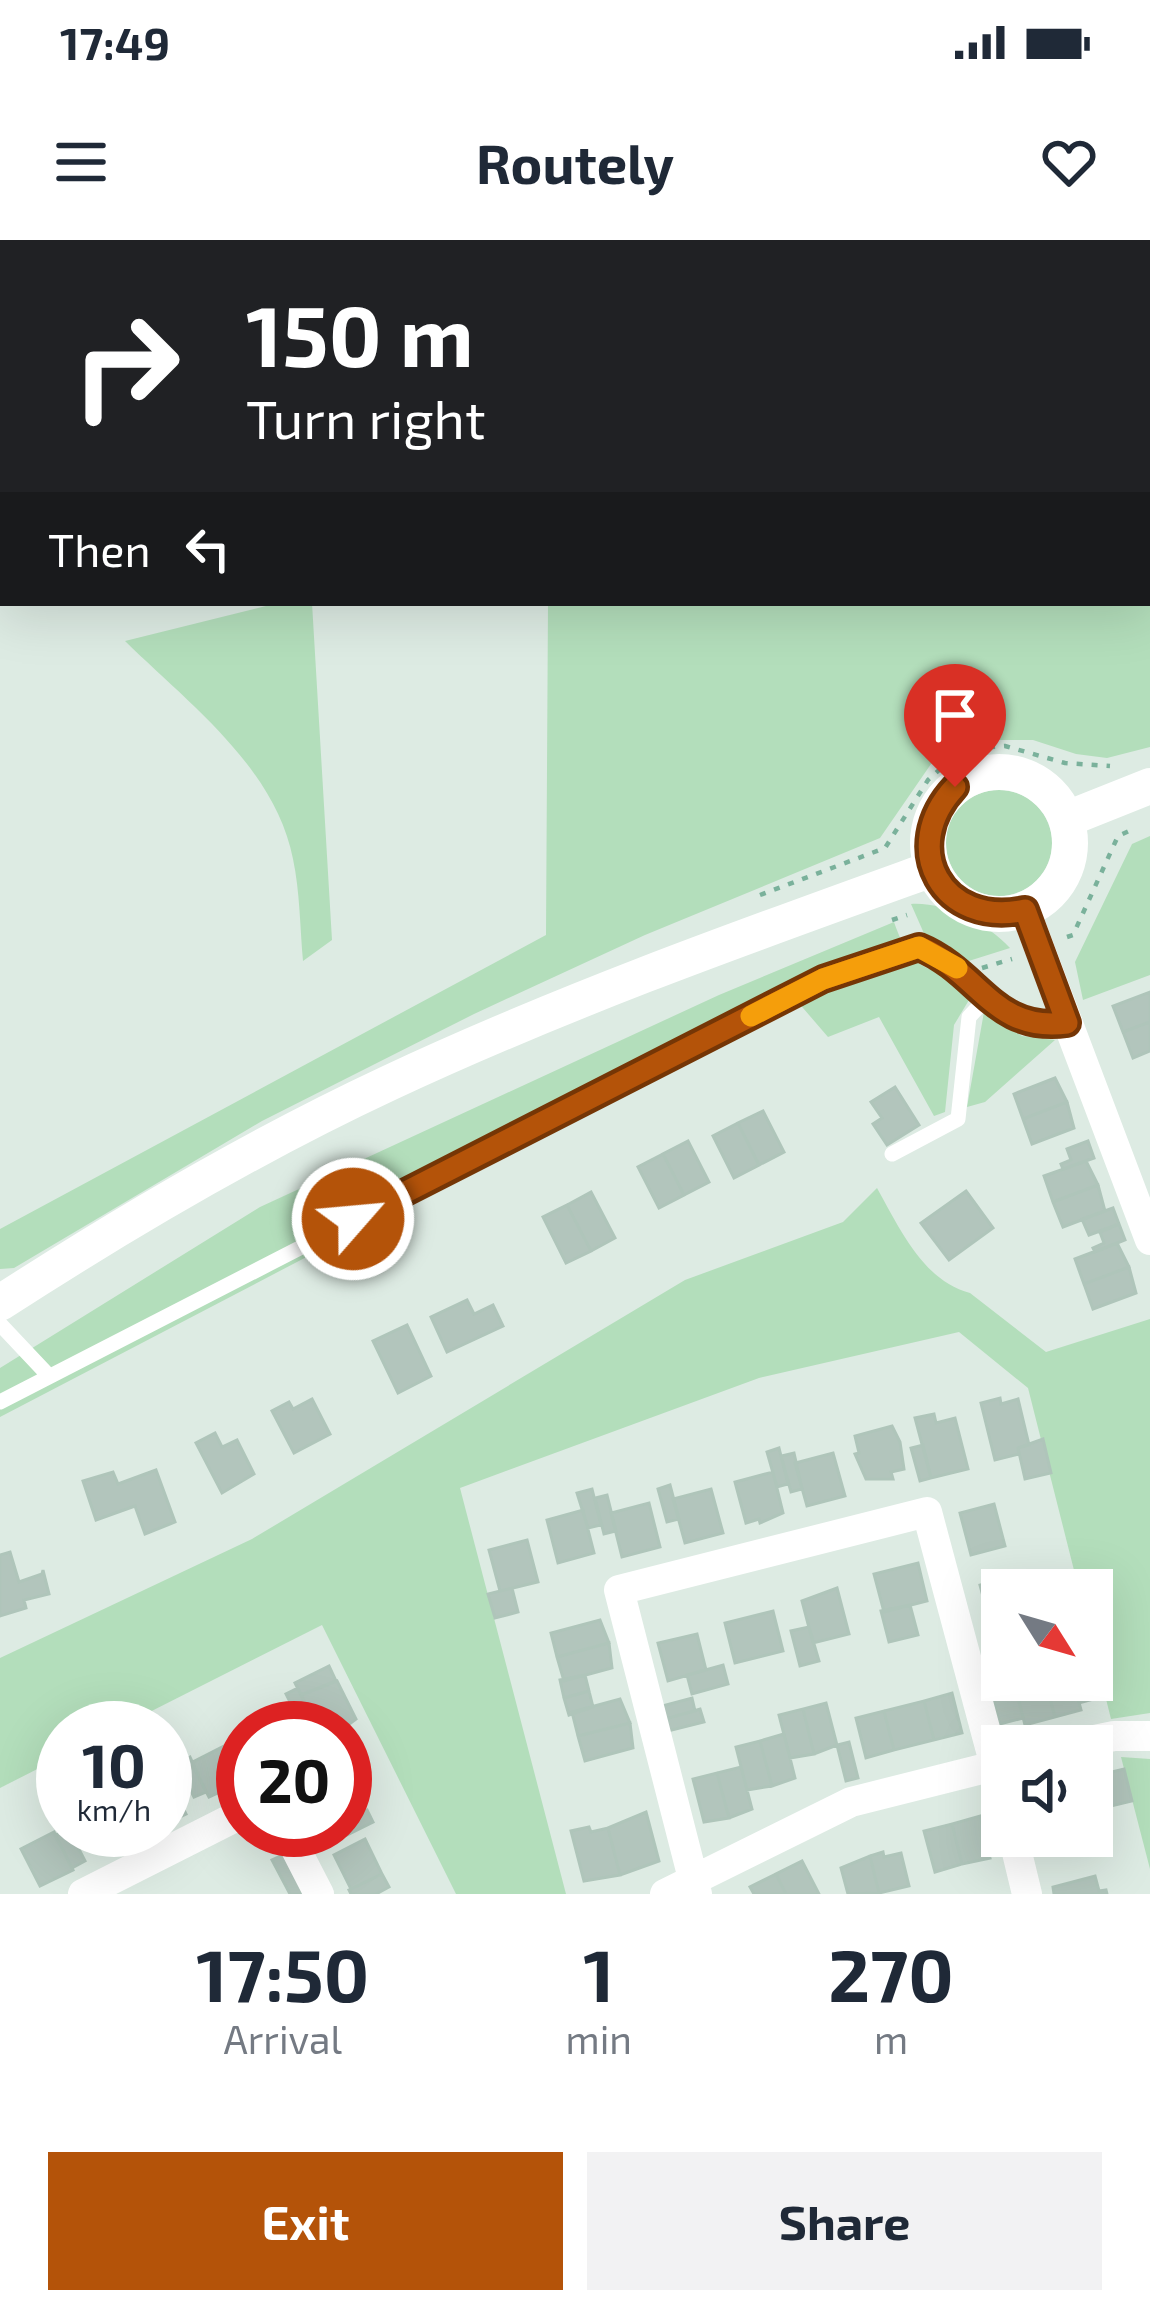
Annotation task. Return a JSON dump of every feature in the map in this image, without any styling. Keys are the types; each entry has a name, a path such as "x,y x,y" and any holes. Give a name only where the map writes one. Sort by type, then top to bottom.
{"main road":[{"path":"997,771 1019,774 1056,799 1067,819 1071,841 1059,882 1025,910 981,912 944,888 932,869 930,824 939,803 974,776 997,771"},
{"path":"1067,819 1150,786"},
{"path":"0,1303 89,1245 221,1170 388,1083 611,986 932,869"}],"street":[{"path":"1025,910 1150,1240"},
{"path":"695,1887 619,1590 927,1512 986,1725"},
{"path":"1113,1736 1150,1736"},
{"path":"664,1894 695,1887 850,1802 981,1778"},
{"path":"83,1894 216,1827"},
{"path":"300,1857 319,1894"},
{"path":"1018,1857 1027,1894"}],"lane":[{"path":"0,1402 823,979 919,947 964,973 986,999 1019,1020 1039,1027 1067,1023"},
{"path":"892,1154 958,1119 969,1017 986,999"},
{"path":"0,1324 49,1376"}],"path":[{"path":"885,848 928,781 948,762 979,748 1004,746 1096,769 1116,764"},
{"path":"1060,940 1073,935 1118,836 1134,829"},
{"path":"964,973 1016,958"}],"green space":[{"path":"266,606 312,606 332,940 303,961 293,859 268,795 226,739 125,641"},
{"path":"548,606 1150,606 1150,747 1107,758 1033,740 972,740 931,764 880,838 645,935 474,1014 262,1121 14,1268 0,1269 0,1229 546,935"},
{"path":"999,790 1019,794 1037,805 1048,823 1052,843 1048,863 1037,881 1019,892 999,896 979,892 961,881 950,863 946,843 950,823 961,805 979,794"},
{"path":"1150,836 1150,975 1083,1000 1075,962 1132,844"},
{"path":"911,904 965,916 1010,948 956,965 950,958 950,946 926,938"},
{"path":"894,922 910,955 972,995 954,1025 945,1112 934,1116 879,1017 828,1037 797,1001 0,1417 0,1368 260,1207 719,995"},
{"path":"984,1012 1022,1036 1055,1040 985,1102 967,1107"},
{"path":"877,1188 926,1265 1046,1352 1150,1319 1150,1713 1111,1719 1106,1701 1113,1701 1113,1569 1074,1569 1028,1388 959,1332 759,1378 460,1488 566,1894 456,1894 372,1725 372,1701 360,1701 322,1625 171,1701 36,1701 36,1770 0,1788 0,1658 252,1539 685,1280 843,1222"},
{"path":"1121,1757 1150,1759 1150,1869"}],"building":[{"path":"1150,992 1150,1022 1123,1032 1113,1006"},
{"path":"1150,1022 1150,1051 1133,1058 1123,1032"},
{"path":"1055,1078 1067,1102 1023,1119 1014,1094"},
{"path":"895,1087 919,1125 887,1145 873,1124 882,1118 871,1102"},
{"path":"1067,1102 1074,1128 1032,1144 1023,1119"},
{"path":"763,1111 784,1152 759,1165 738,1123"},
{"path":"738,1123 759,1165 734,1178 713,1136"},
{"path":"688,1141 709,1182 684,1195 663,1154"},
{"path":"1088,1141 1094,1158 1063,1169 1061,1164 1071,1160 1067,1149"},
{"path":"663,1154 684,1195 659,1208 638,1167"},
{"path":"1086,1161 1098,1185 1053,1202 1044,1176"},
{"path":"1098,1185 1105,1211 1063,1227 1053,1202"},
{"path":"966,1191 993,1228 949,1260 921,1223"},
{"path":"591,1192 615,1238 591,1251 567,1205"},
{"path":"567,1205 591,1251 566,1263 543,1217"},
{"path":"1113,1208 1119,1224 1089,1235 1082,1219"},
{"path":"1119,1224 1125,1240 1095,1252 1093,1248 1104,1243 1100,1232"},
{"path":"1117,1243 1129,1267 1084,1284 1075,1259"},
{"path":"1129,1267 1136,1293 1093,1309 1084,1284"},
{"path":"467,1300 474,1314 493,1305 503,1326 447,1352 431,1317"},
{"path":"407,1325 431,1376 398,1393 373,1341"},
{"path":"1000,1398 1001,1404 1018,1399 1029,1445 1018,1448 1019,1454 995,1460 981,1403"},
{"path":"312,1399 330,1434 294,1453 272,1411 289,1402 293,1409"},
{"path":"934,1414 936,1423 955,1418 968,1469 931,1478 915,1418"},
{"path":"892,1426 904,1469 891,1472 893,1479 866,1479 855,1454 859,1453 855,1436"},
{"path":"215,1433 222,1447 237,1440 254,1474 222,1493 196,1443"},
{"path":"1043,1439 1051,1473 1025,1479 1018,1448"},
{"path":"923,1445 931,1478 920,1481 911,1448"},
{"path":"779,1448 788,1484 777,1487 767,1452"},
{"path":"794,1453 802,1489 791,1492 781,1456"},
{"path":"833,1453 845,1496 807,1506 795,1463"},
{"path":"156,1470 175,1522 145,1534 135,1506 96,1520 83,1481 113,1472 118,1484"},
{"path":"773,1472 783,1513 760,1523 759,1519 746,1523 735,1482"},
{"path":"670,1485 679,1519 667,1522 658,1489"},
{"path":"592,1489 601,1525 588,1528 577,1493"},
{"path":"711,1489 723,1533 685,1543 673,1499"},
{"path":"607,1495 616,1531 604,1534 595,1498"},
{"path":"649,1503 660,1547 622,1557 611,1513"},
{"path":"994,1504 1005,1546 971,1555 960,1513"},
{"path":"583,1510 594,1553 558,1563 547,1520"},
{"path":"527,1540 538,1582 500,1591 489,1550"},
{"path":"10,1552 19,1582 43,1570 49,1594 24,1600 26,1608 0,1616 0,1555"},
{"path":"918,1563 927,1601 884,1612 874,1574"},
{"path":"512,1588 518,1612 495,1618 488,1594"},
{"path":"837,1588 849,1634 813,1643 802,1601"},
{"path":"910,1605 918,1635 889,1642 881,1611"},
{"path":"773,1611 783,1651 735,1663 725,1623"},
{"path":"600,1620 609,1643 557,1657 551,1633"},
{"path":"809,1627 819,1661 800,1666 791,1631"},
{"path":"697,1634 706,1670 668,1681 658,1643"},
{"path":"609,1643 612,1668 564,1681 557,1657"},
{"path":"723,1665 728,1684 692,1694 687,1675"},
{"path":"329,1666 336,1681 301,1695 295,1683"},
{"path":"585,1675 589,1691 564,1698 560,1680"},
{"path":"337,1681 347,1701 304,1701 301,1695"},
{"path":"298,1688 304,1701 290,1701 286,1694"},
{"path":"589,1691 593,1707 569,1715 564,1698"},
{"path":"952,1693 962,1733 934,1740 924,1701"},
{"path":"692,1698 695,1711 665,1719 662,1706"},
{"path":"620,1699 630,1723 578,1736 572,1712"},
{"path":"924,1701 934,1740 894,1750 884,1711"},
{"path":"994,1701 1019,1701 1023,1718 1000,1724"},
{"path":"1019,1701 1051,1701 1055,1717 1025,1725"},
{"path":"1051,1701 1079,1701 1081,1710 1055,1717"},
{"path":"826,1703 837,1745 814,1754 803,1709"},
{"path":"700,1709 704,1722 668,1731 665,1719"},
{"path":"803,1709 814,1754 790,1758 779,1715"},
{"path":"884,1711 894,1750 866,1758 856,1718"},
{"path":"630,1723 633,1748 585,1761 578,1736"},
{"path":"784,1734 795,1778 772,1786 760,1741"},
{"path":"760,1741 772,1786 747,1790 736,1747"},
{"path":"849,1742 858,1778 846,1781 837,1745"},
{"path":"216,1750 216,1794 209,1797 192,1762"},
{"path":"192,1761 206,1792 194,1797 192,1793"},
{"path":"741,1767 752,1809 729,1818 717,1773"},
{"path":"1124,1769 1132,1801 1113,1806 1113,1772"},
{"path":"717,1773 729,1818 704,1822 693,1779"},
{"path":"646,1812 659,1861 620,1875 608,1828"},
{"path":"980,1816 981,1857 990,1858 962,1864 952,1824"},
{"path":"952,1824 962,1864 935,1872 924,1831"},
{"path":"589,1827 591,1832 608,1828 620,1875 584,1881 571,1831"},
{"path":"36,1841 36,1857 66,1857 73,1870 40,1886 21,1849"},
{"path":"883,1852 884,1857 901,1853 909,1886 879,1893 870,1856"},
{"path":"372,1853 382,1874 351,1889 335,1857"},
{"path":"870,1856 879,1893 848,1894 841,1868"},
{"path":"66,1857 83,1857 85,1861 72,1868"},
{"path":"286,1857 303,1894 290,1894 272,1860"},
{"path":"802,1861 819,1894 786,1894 776,1874"},
{"path":"382,1874 389,1887 376,1894 351,1894 349,1890"},
{"path":"776,1874 786,1894 754,1894 750,1887"},
{"path":"1095,1876 1099,1891 1107,1894 1054,1894 1053,1887"}],"slow traffic":[{"path":"751,1016 823,979 919,947 957,968"}],"route":[{"path":"353,1219 823,979 919,947 964,973 986,999 1019,1020 1039,1027 1067,1023 1025,910 981,912 960,903 932,869 930,824 939,803 955,787"}]}
